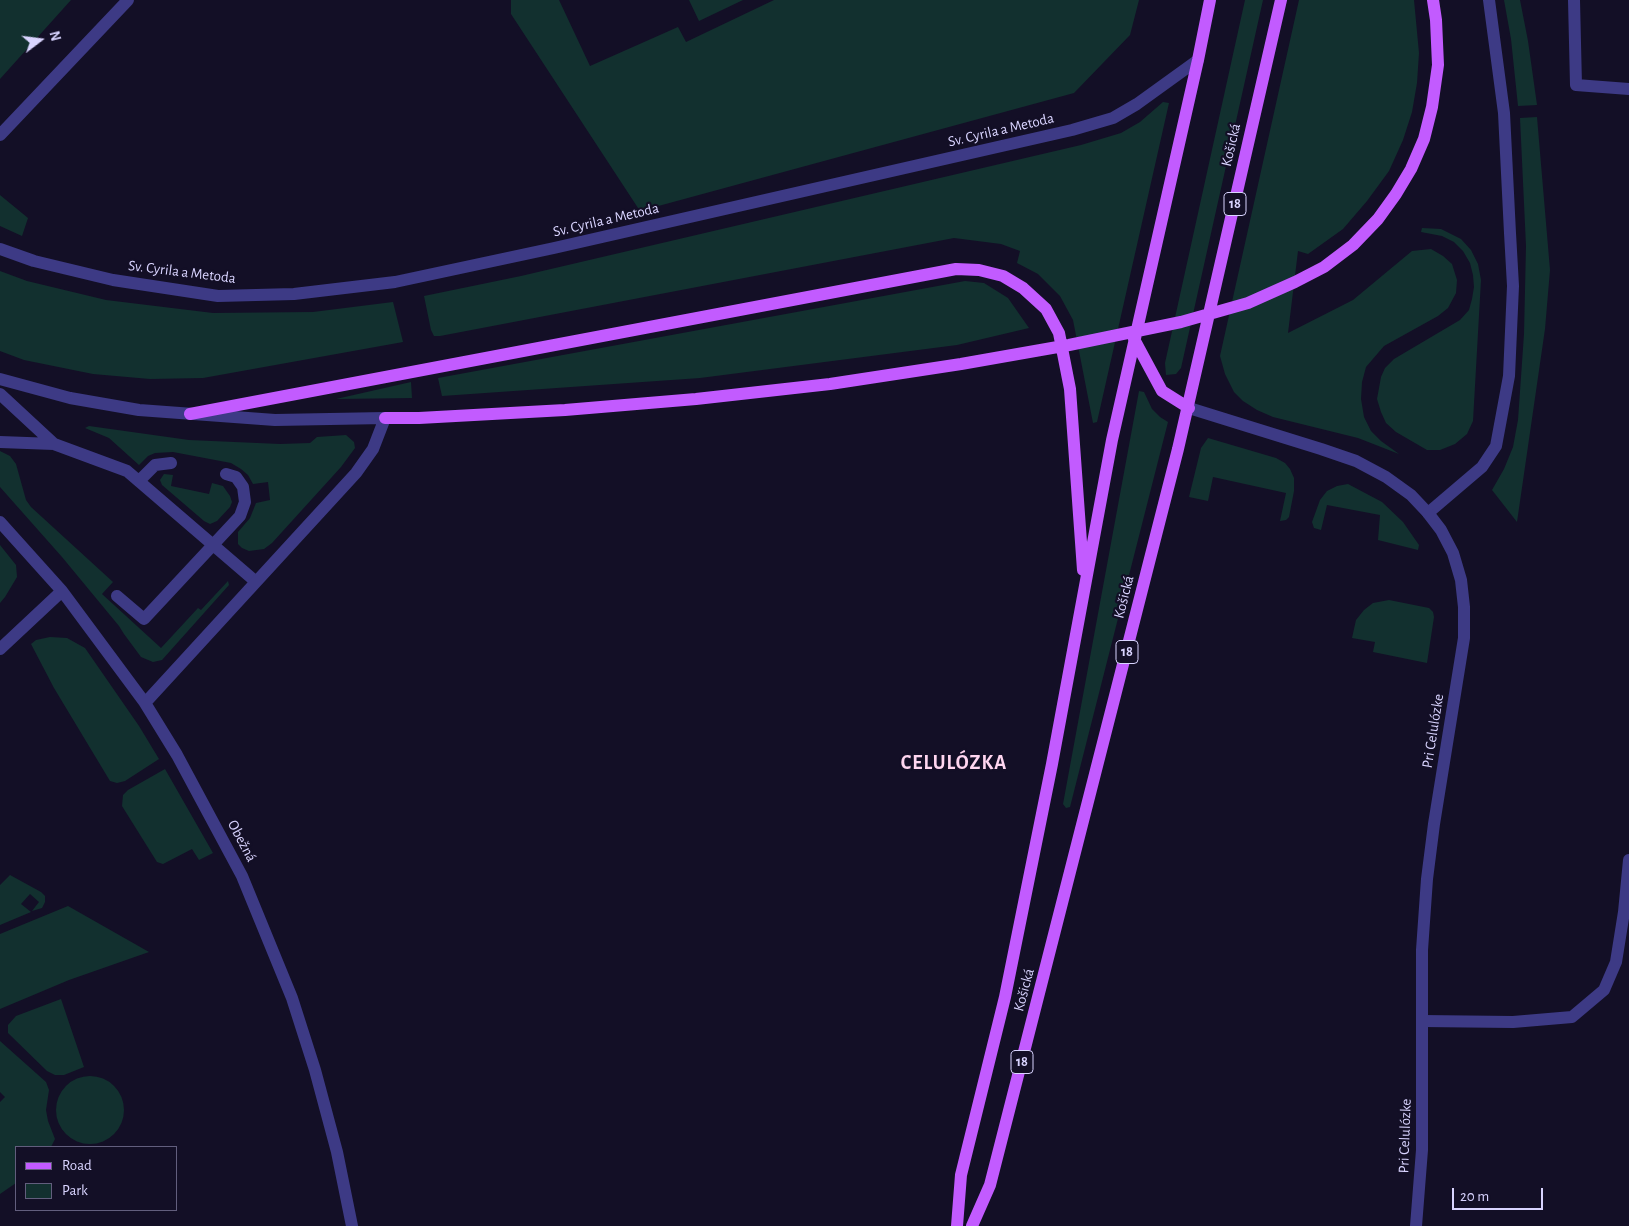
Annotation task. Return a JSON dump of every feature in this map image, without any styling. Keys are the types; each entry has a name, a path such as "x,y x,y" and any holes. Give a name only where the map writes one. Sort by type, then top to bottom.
{"main road":[{"name":"Košická","path":"957,1226 961,1175 1005,997 1112,440 1210,0"},
{"name":"Košická","path":"972,1226 992,1176 1188,408 1281,0"},
{"path":"384,418 419,418 565,410 696,399 830,384 1069,345 1181,322 1248,303 1324,267 1353,245 1378,219 1396,194 1411,169 1424,139 1434,99 1438,65 1433,0"},
{"path":"190,414 956,269 985,271 1003,276 1023,288 1046,309 1059,333 1070,389 1084,589"},
{"path":"1134,339 1162,391 1188,408"}],"street":[{"path":"0,136 128,0"},
{"path":"1428,512 1482,467 1496,446 1509,376 1513,286 1504,113 1489,0"},
{"path":"1574,0 1576,85 1629,89"},
{"name":"Sv. Cyrila a Metoda","path":"0,249 34,261 114,280 218,296 294,294 403,280 564,246 1072,130 1113,118 1138,104 1198,60"},
{"path":"0,379 87,401 139,410 275,420 384,418 373,448 356,473 255,581 160,688 144,703"},
{"path":"0,394 54,444"},
{"name":"Pri Celulózke","path":"1188,408 1321,449 1356,462 1386,477 1411,495 1442,530 1453,553 1461,580 1464,607 1464,638 1434,824 1427,879 1422,950 1422,1150 1416,1226"},
{"path":"0,442 54,444 127,471 255,581"},
{"path":"139,482 155,465 170,463"},
{"path":"117,596 144,619 240,516 245,502 243,487 236,477 226,474"},
{"name":"Obežná","path":"0,522 62,591 144,703 177,755 242,876 289,989 315,1070 337,1152 352,1226"},
{"path":"0,649 62,591"},
{"path":"1422,1020 1514,1022 1572,1017 1604,990 1616,962 1624,912 1629,860"}],"green space":[{"path":"0,0 71,0 0,79"},
{"path":"511,0 559,0 590,66 678,27 686,42 774,0 1139,0 1130,35 1074,93 640,211 511,14"},
{"path":"689,0 743,0 699,21"},
{"path":"1245,0 1263,0 1181,368 1176,374 1166,375 1165,363"},
{"path":"1299,0 1414,0 1419,53 1417,83 1412,112 1403,140 1389,171 1343,229 1308,254 1298,251 1288,333 1353,300 1412,251 1431,249 1452,264 1457,280 1456,293 1448,308 1438,316 1384,346 1366,367 1362,382 1361,399 1364,417 1371,431 1399,454 1358,438 1273,417 1257,410 1243,401 1234,392 1225,374 1220,356"},
{"path":"1504,0 1520,0 1537,105 1518,106 1511,39"},
{"path":"1163,102 1169,103 1097,422 1093,423 1073,320 1060,296 1038,274 1017,263 1020,251 1001,244 954,238 440,336 434,336 431,330 424,296 521,276 1081,145 1121,133 1140,122"},
{"path":"1537,117 1550,270 1545,329 1517,522 1492,490 1504,469 1513,447 1518,420 1524,334 1526,246 1520,118"},
{"path":"0,195 28,218 22,236 0,226"},
{"path":"1422,228 1441,229 1461,239 1471,250 1478,264 1481,280 1473,421 1467,434 1455,444 1440,450 1427,450 1396,432 1386,423 1377,399 1381,377 1385,368 1394,359 1460,320 1469,310 1472,299 1473,275 1470,263 1463,251 1454,242 1442,236 1421,232"},
{"path":"0,271 27,281 106,300 213,313 313,312 393,302 403,342 203,378 150,379 93,374 24,360 0,351"},
{"path":"965,281 984,283 1008,298 1029,328 957,345 700,378 442,396 438,378"},
{"path":"411,382 412,398 336,399"},
{"path":"1139,391 1144,392 1152,409 1168,422 1070,807 1066,808 1063,804"},
{"path":"89,426 189,440 280,444 310,443 317,437 346,435 354,442 355,448 341,467 272,543 264,549 249,551 238,544 238,532 250,518 256,503 270,500 268,482 253,484 248,475 231,463 173,452 155,453 148,456 139,465 109,438 85,428"},
{"path":"1208,438 1276,458 1285,463 1294,478 1294,491 1289,517 1286,520 1280,521 1286,493 1213,477 1208,501 1189,497 1201,448"},
{"path":"0,451 10,456 16,464 26,500 31,507 113,582 102,594 161,648 198,608 201,610 228,581 229,585 162,660 153,662 141,657 119,626 62,557 0,487"},
{"path":"164,474 173,475 171,486 209,494 212,483 223,486 232,502 230,507 217,521 210,524 204,521 162,485 160,480"},
{"path":"1348,484 1382,502 1403,522 1419,545 1418,550 1378,540 1380,515 1327,505 1321,530 1314,528 1312,522 1320,500 1327,491 1337,486"},
{"path":"0,545 16,565 17,577 0,603"},
{"path":"1389,600 1429,608 1433,612 1434,617 1427,663 1373,652 1375,642 1352,638 1356,620 1364,610 1373,603"},
{"path":"50,637 67,638 85,648 139,726 159,759 125,781 117,783 110,781 54,688 31,644 36,640"},
{"path":"165,769 213,853 199,860 192,849 163,864 157,862 122,806 123,795 128,790"},
{"path":"10,875 41,892 45,896 45,902 42,908 32,911 39,902 30,894 21,904 31,912 0,925 0,885"},
{"path":"68,906 149,952 69,980 0,1009 0,934"},
{"path":"61,999 84,1067 64,1075 55,1075 47,1071 8,1033 8,1025 16,1016"},
{"path":"0,1041 46,1082 49,1090 46,1110 55,1139 52,1146 15,1146 15,1184 0,1194 0,1102 5,1097 0,1092"},
{"path":"83,1076 97,1076 109,1081 119,1091 124,1103 124,1117 119,1129 109,1139 97,1144 83,1144 71,1139 61,1129 56,1117 56,1103 61,1091 71,1081"}],"district":[{"name":"CELULÓZKA","path":"954,763"}]}
